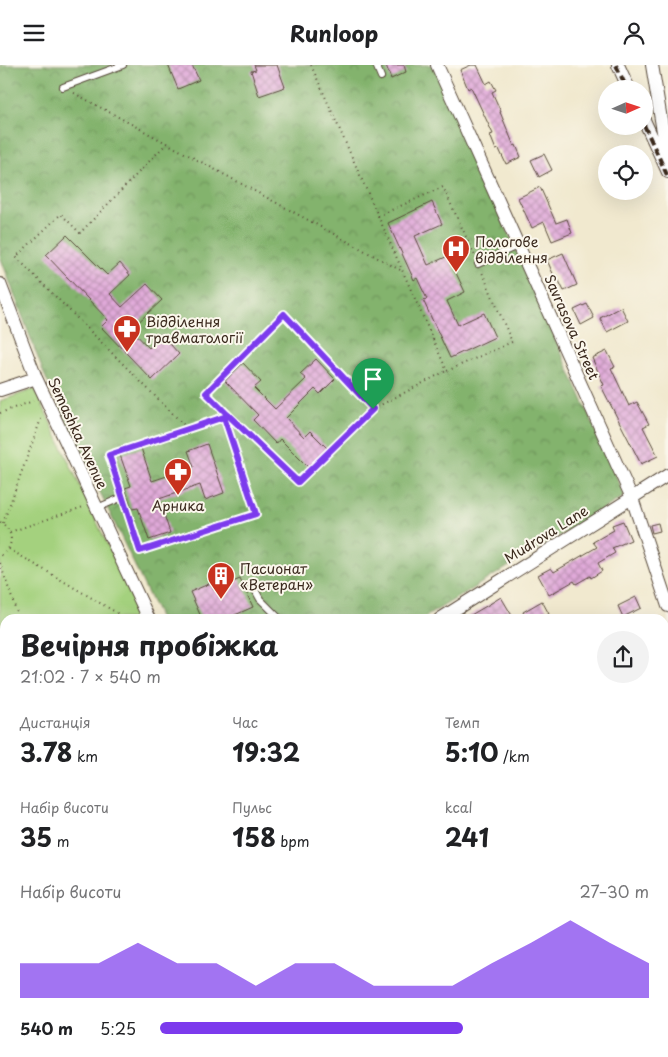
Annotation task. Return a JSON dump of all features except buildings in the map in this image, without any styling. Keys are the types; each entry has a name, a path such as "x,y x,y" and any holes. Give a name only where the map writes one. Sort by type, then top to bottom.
{"street":[{"name":"Savrasova Street","path":"437,65 632,498 668,606"},
{"path":"618,65 625,80"},
{"path":"652,65 668,162"},
{"path":"651,135 668,172"},
{"name":"Semashka Avenue","path":"0,284 36,378 147,614"},
{"path":"0,391 36,378"},
{"name":"Mudrova Lane","path":"450,614 668,475"}],"lane":[{"path":"63,87 124,65"},
{"path":"376,65 381,77"},
{"path":"478,264 519,245"},
{"path":"97,508 122,497"},
{"path":"254,588 260,599 275,614"}],"path":[{"path":"311,65 447,371"},
{"path":"63,87 402,271"},
{"path":"167,143 80,233 61,214 16,257 188,429"},
{"path":"373,409 284,314 206,393 298,482 373,409 447,371 512,342 443,187 378,216"},
{"path":"0,413 34,401"},
{"path":"224,417 256,514 140,551 109,455 224,417 227,414"},
{"path":"0,556 9,549 11,543 10,532 1,523 42,417"},
{"path":"10,532 83,507"},
{"path":"9,549 119,614"},
{"path":"0,563 17,614"}],"green space":[{"path":"0,65 434,65 625,496 430,614 158,614 44,374 0,256"},
{"path":"35,389 140,614 0,614 0,401"}],"railway":[{"path":"616,65 623,80"},
{"path":"649,135 668,177"}],"place":[{"name":"Пологове відділення","path":"456,273"},
{"name":"Відділення травматології","path":"127,353"},
{"name":"Арника","path":"178,496"},
{"name":"Пасионат «Ветеран»","path":"221,600"}],"route":[{"path":"373,409 284,314 206,393 227,414 224,417 256,514 140,551 109,455 224,417 227,414 298,482 373,409"}]}
